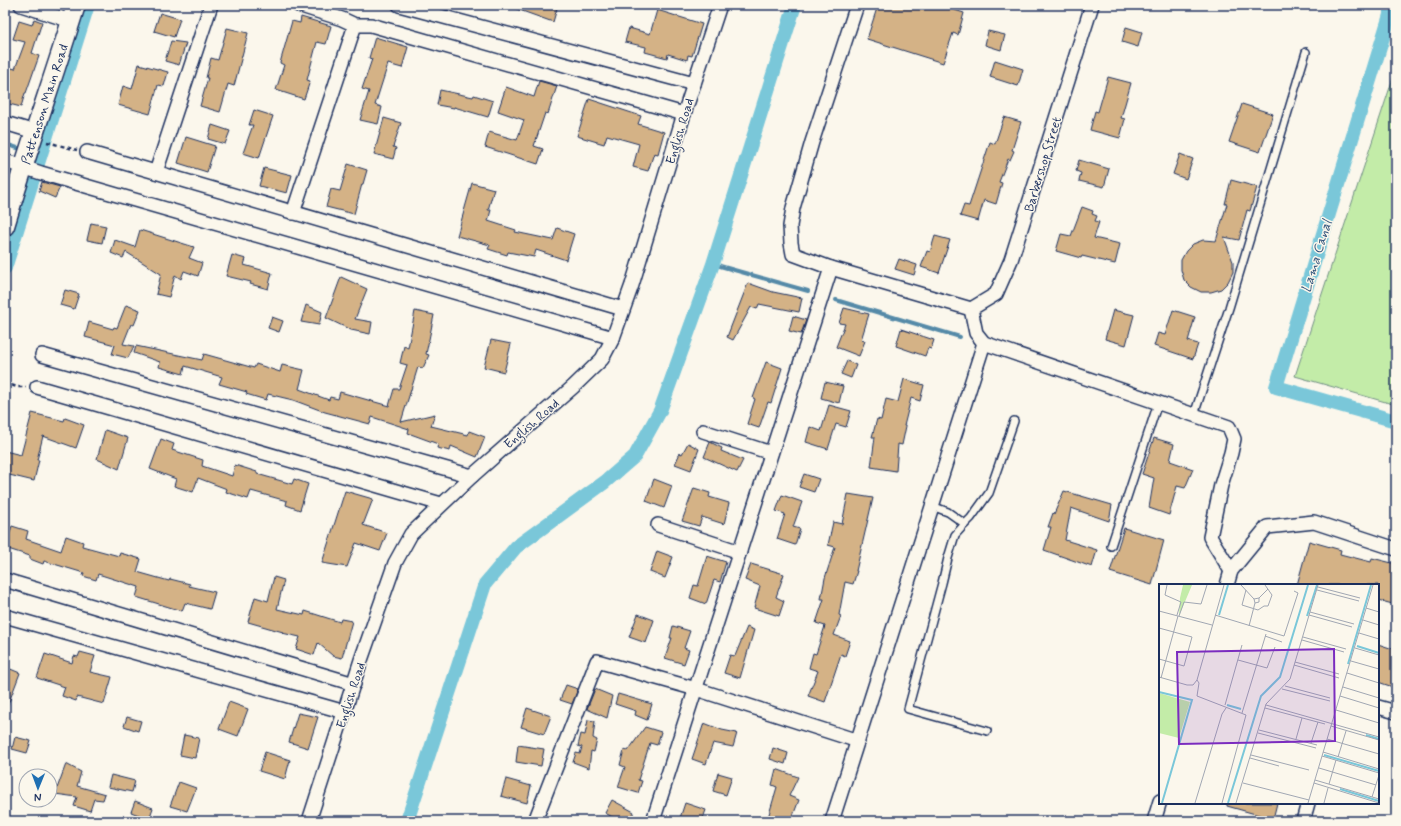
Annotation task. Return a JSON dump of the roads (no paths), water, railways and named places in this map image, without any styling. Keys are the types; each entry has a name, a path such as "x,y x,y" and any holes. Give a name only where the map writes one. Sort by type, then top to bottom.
{"street":[{"path":"21,5 73,13"},
{"path":"156,172 211,5"},
{"path":"298,5 342,19 355,25 371,25 684,114"},
{"path":"399,5 694,84"},
{"name":"English Road","path":"309,821 395,563 411,534 441,504 573,387 602,359 613,338 632,285 684,114 720,5"},
{"path":"857,5 812,142 795,200 790,226 793,254 831,268 971,309 976,333 984,343 1229,427 1234,439 1221,485 1210,538 1231,570"},
{"name":"Barbershop Street","path":"971,309 996,294 1011,260 1092,5"},
{"name":"Pattenson Main Road","path":"5,226 73,13"},
{"path":"293,213 355,25"},
{"path":"5,123 34,136"},
{"path":"87,152 623,309"},
{"path":"5,161 24,165 41,173 613,338"},
{"path":"653,821 831,268"},
{"path":"832,821 984,343"},
{"path":"42,355 472,476"},
{"path":"37,387 441,504"},
{"path":"703,431 771,453"},
{"path":"1227,584 1231,570 1267,527 1314,522 1396,549"},
{"path":"658,525 740,552"},
{"path":"5,580 354,684"},
{"path":"5,616 345,712"},
{"path":"536,821 597,661 696,689 858,741"},
{"path":"1379,707 1396,712"},
{"path":"1154,821 1159,804"},
{"path":"1303,821 1308,804"}],"lane":[{"path":"1194,415 1229,308 1306,52"},
{"path":"1111,546 1158,403"},
{"path":"987,731 908,709 955,535 971,518 989,493 1014,421"},
{"path":"932,506 948,512 965,524"}],"waterway":[{"path":"5,268 88,5"},
{"path":"407,821 485,584 516,547 605,482 635,456 660,411 713,264 795,5"},
{"name":"Lama Canal","path":"1393,5 1276,387 1396,421"},
{"path":"5,144 24,150"},
{"path":"32,152 41,155"},
{"path":"713,264 808,291"},
{"path":"836,300 960,337"}]}
